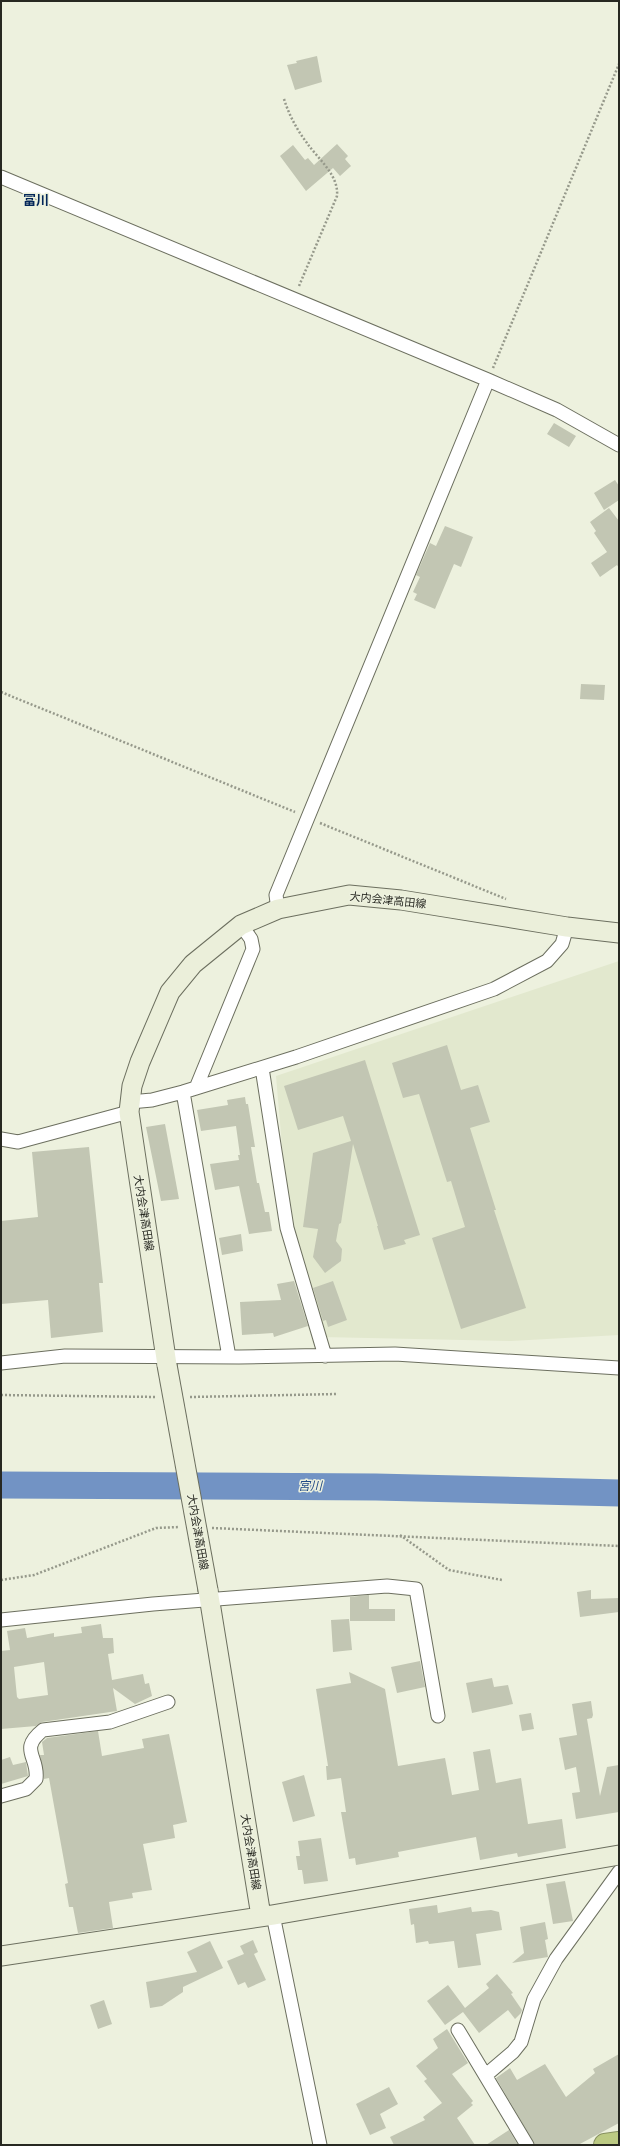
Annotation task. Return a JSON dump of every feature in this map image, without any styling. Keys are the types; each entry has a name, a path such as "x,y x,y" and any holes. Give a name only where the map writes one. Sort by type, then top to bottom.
{"highway":[{"path":"605,2145 619,2143"}],"main road":[{"name":"大内会津高田線","path":"267,1916 166,1361 129,1107 140,1062 170,992 193,964 241,925 278,909 349,895 401,900 567,928 619,933"},
{"path":"1,1956 267,1916 615,1860"}],"street":[{"path":"1,177 488,380 556,410 619,445"},
{"path":"278,909 276,895 488,380"},
{"path":"196,1088 253,949 251,939 241,925"},
{"path":"1,1139 18,1142 152,1100 262,1068 494,989 547,961 562,944 567,928"},
{"path":"262,1068 287,1228 325,1356"},
{"path":"183,1092 229,1357"},
{"path":"1,1363 65,1356 166,1361 229,1357 395,1354 619,1368"},
{"path":"1,1620 209,1595 387,1586 416,1589 438,1716"},
{"path":"1,1796 26,1789 36,1779 29,1750 30,1743 43,1730 110,1722 168,1702"},
{"path":"486,2075 513,2052 521,2042 534,1999 556,1959 619,1872"},
{"path":"267,1916 320,2145"},
{"path":"458,2030 527,2145"}],"path":[{"path":"488,380 619,64"},
{"path":"284,99 298,130 331,173 338,188 337,196 294,298"},
{"path":"1,692 507,899"},
{"path":"1,1580 34,1575 156,1528 181,1527"},
{"path":"204,1528 400,1535 619,1546"},
{"path":"400,1535 449,1570 502,1580"}],"shaded area":[{"path":"619,961 619,1335 511,1341 321,1337 289,1227 276,1076"}],"building":[{"path":"317,56 322,82 295,90 287,65 297,63 296,61"},
{"path":"337,144 348,156 345,159 351,166 340,176 333,168 306,191 280,156 293,145 305,160 308,158 314,165"},
{"path":"554,423 576,436 569,447 547,434"},
{"path":"615,480 619,486 619,500 604,510 594,493"},
{"path":"609,508 619,521 619,568 617,565 600,577 591,563 607,552 594,533 596,531 590,522"},
{"path":"445,526 473,537 461,567 454,564 435,609 414,600 417,594 413,592 420,577 416,575 430,543 436,546"},
{"path":"581,684 605,685 604,700 580,699"},
{"path":"447,1045 461,1090 478,1085 490,1122 470,1128 496,1210 494,1210 526,1308 461,1329 432,1238 465,1227 451,1181 447,1182 419,1094 403,1098 392,1063"},
{"path":"365,1060 420,1235 404,1240 406,1244 384,1250 353,1144 341,1223 339,1224 336,1241 342,1249 341,1261 325,1273 313,1257 318,1229 303,1227 313,1153 351,1141 343,1116 298,1130 284,1086"},
{"path":"245,1097 246,1104 248,1104 255,1147 251,1147 257,1183 259,1183 265,1212 269,1212 272,1231 249,1234 239,1186 215,1190 210,1164 239,1160 238,1155 240,1155 236,1126 201,1131 197,1110 228,1105 227,1100"},
{"path":"165,1124 179,1199 161,1201 146,1127"},
{"path":"89,1147 103,1283 99,1283 103,1332 51,1338 48,1300 1,1304 1,1221 38,1217 32,1152"},
{"path":"241,1234 243,1251 222,1255 219,1238"},
{"path":"294,1281 308,1326 274,1337 273,1333 242,1335 240,1302 281,1300 277,1284"},
{"path":"333,1281 347,1320 328,1327 326,1320 323,1321 313,1288"},
{"path":"591,1590 591,1599 619,1598 619,1612 580,1617 577,1592"},
{"path":"369,1595 369,1609 395,1609 395,1621 350,1621 350,1597"},
{"path":"349,1619 352,1650 333,1652 331,1620"},
{"path":"101,1624 103,1638 113,1638 114,1653 108,1654 112,1680 143,1674 145,1684 149,1683 152,1696 135,1704 113,1688 117,1711 42,1722 36,1726 1,1729 1,1651 10,1650 7,1631 25,1628 27,1638 54,1633 54,1637 82,1633 81,1627","holes":["44,1662 48,1695 19,1699 17,1697 14,1667"]},
{"path":"420,1661 425,1687 397,1693 391,1667"},
{"path":"349,1672 385,1689 398,1766 445,1758 452,1795 479,1790 473,1752 490,1749 496,1783 521,1778 528,1824 562,1819 566,1848 518,1857 517,1853 480,1860 476,1837 398,1852 399,1857 356,1865 355,1858 349,1859 341,1812 346,1812 341,1778 327,1780 326,1766 328,1766 316,1689 351,1683"},
{"path":"492,1678 494,1687 508,1685 513,1704 472,1713 466,1683"},
{"path":"591,1701 593,1715 592,1718 587,1719 600,1796 607,1767 619,1765 619,1812 576,1819 572,1793 580,1792 576,1767 565,1770 559,1738 577,1735 572,1704"},
{"path":"531,1713 534,1729 522,1731 519,1715"},
{"path":"98,1731 102,1756 144,1748 142,1739 169,1734 187,1822 173,1825 175,1838 143,1844 152,1890 132,1893 133,1898 109,1902 113,1928 78,1933 73,1907 69,1907 65,1884 68,1883 49,1778 44,1779 40,1755 44,1755 42,1742 47,1738"},
{"path":"10,1757 13,1765 26,1762 28,1776 1,1784 1,1760"},
{"path":"304,1775 315,1816 293,1822 282,1782"},
{"path":"321,1838 328,1881 304,1884 302,1870 298,1870 296,1856 300,1856 298,1841"},
{"path":"565,1881 573,1921 553,1924 546,1884"},
{"path":"437,1905 438,1913 471,1907 472,1912 491,1910 499,1912 502,1930 476,1934 481,1965 458,1968 454,1941 429,1944 428,1941 416,1943 414,1924 411,1925 409,1909"},
{"path":"545,1922 548,1939 545,1940 548,1957 512,1963 524,1953 520,1927"},
{"path":"253,1940 258,1952 254,1954 266,1980 248,1988 245,1982 238,1985 227,1961 244,1954 240,1946"},
{"path":"210,1941 223,1968 183,1987 183,1992 162,2006 150,2008 146,1982 197,1972 187,1952"},
{"path":"497,1974 513,1993 511,1994 522,2010 515,2019 508,2010 479,2033 463,2012 445,2025 427,2001 448,1985 465,2008 489,1988 486,1984"},
{"path":"104,2000 112,2024 98,2029 90,2005"},
{"path":"447,2029 468,2063 452,2074 473,2101 471,2103 473,2105 457,2118 475,2145 394,2145 390,2137 425,2120 423,2117 442,2103 424,2081 427,2079 416,2066 438,2048 433,2039"},
{"path":"619,2054 619,2123 578,2145 535,2145 496,2078 510,2068 517,2080 545,2064 566,2097 595,2073 593,2069"},
{"path":"389,2087 398,2104 380,2114 386,2128 370,2135 356,2104"},
{"path":"509,2130 518,2145 486,2145"}],"waterway":[{"name":"宮川","path":"1,1485 376,1487 619,1493"}],"district":[{"name":"冨川","path":"36,200"}]}
